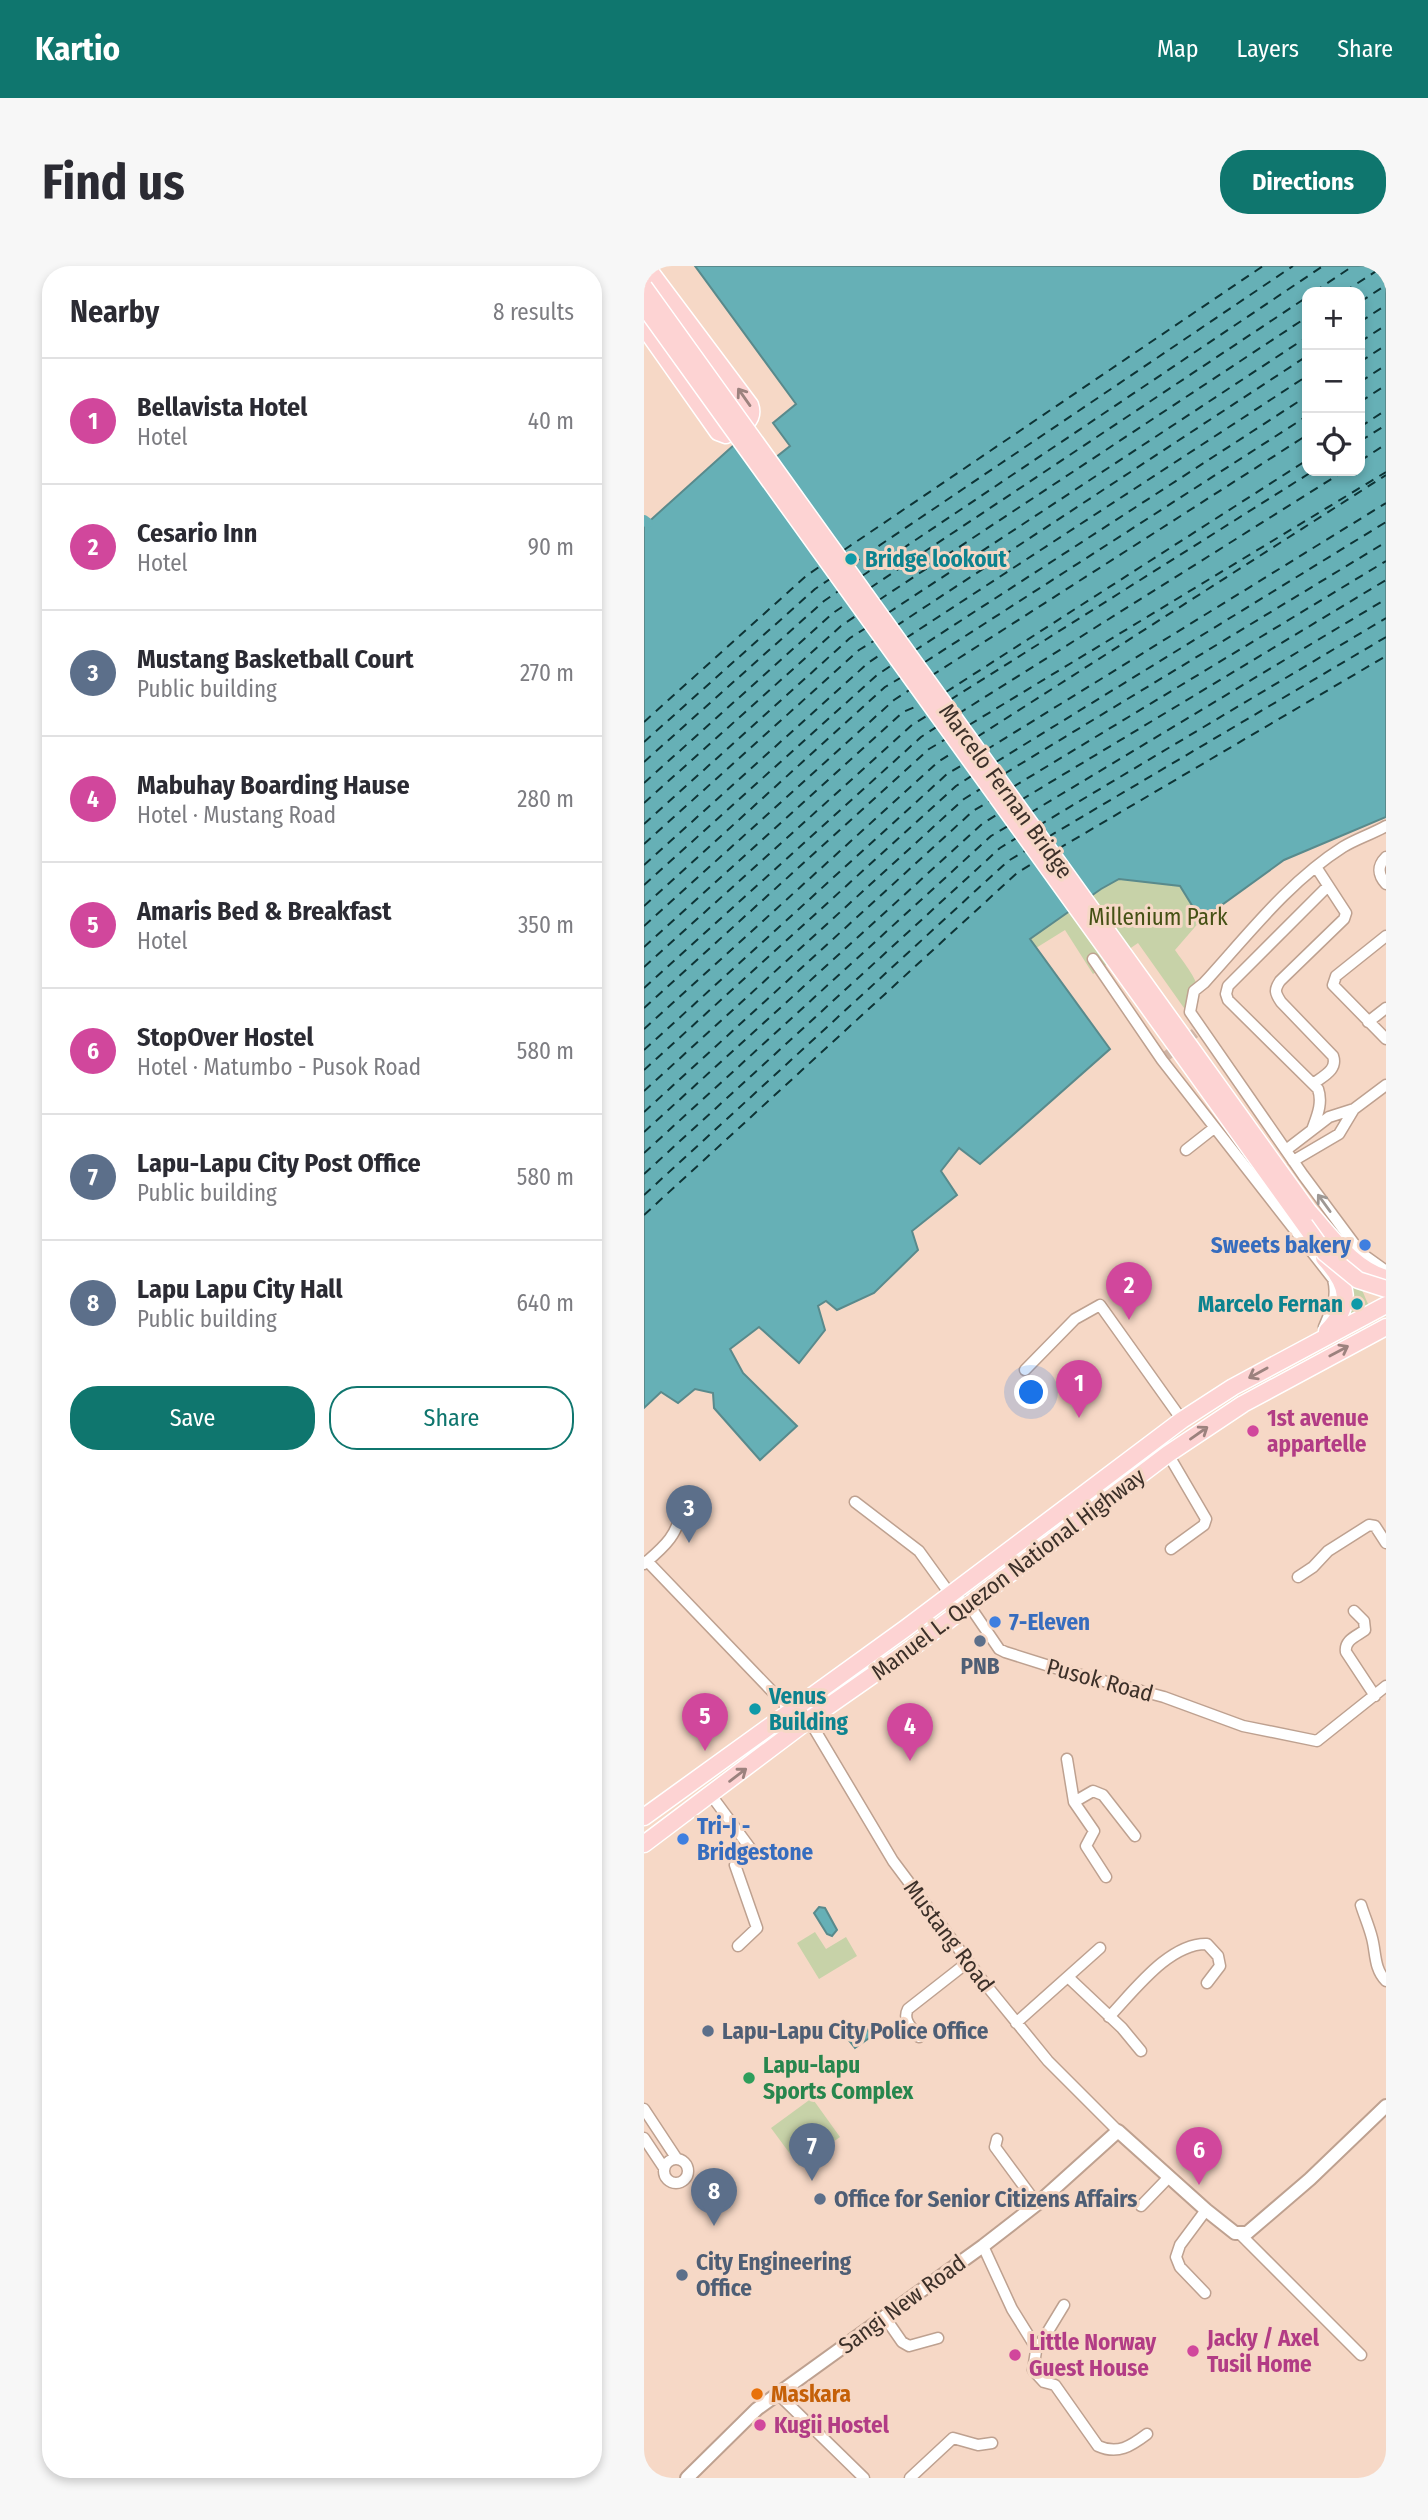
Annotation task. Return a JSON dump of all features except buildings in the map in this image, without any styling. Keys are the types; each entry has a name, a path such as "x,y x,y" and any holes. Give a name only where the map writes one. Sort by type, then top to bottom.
{"main road":[{"path":"644,327 719,432 726,435 749,421 752,415 750,405 646,266"},
{"name":"Marcelo Fernan Bridge","path":"644,287 1309,1212 1348,1255 1368,1270 1386,1278"},
{"name":"Marcelo Fernan Bridge","path":"644,306 1325,1253 1358,1280 1386,1289"},
{"path":"1135,988 1151,1025 1293,1224 1338,1273 1343,1283 1345,1299 1339,1319 1318,1340"},
{"path":"1348,1255 1379,1308 1368,1335"},
{"name":"Manuel L. Quezon National Highway","path":"644,1817 950,1594 1182,1420 1233,1387 1379,1308"},
{"name":"Manuel L. Quezon National Highway","path":"644,1844 809,1720 969,1605 1168,1454 1244,1404 1386,1327"},
{"path":"1233,1387 1244,1404"}],"street":[{"path":"1386,826 1343,847 1314,869 1266,913 1194,991 1190,1012 1198,1031 1361,1253 1386,1271"},
{"path":"1386,857 1379,866 1379,873 1386,884"},
{"path":"1313,1084 1333,1068 1333,1056 1281,1002 1275,988 1344,919 1345,909 1318,870"},
{"path":"1312,1129 1320,1109 1321,1097 1313,1084 1228,1000 1226,993 1228,986 1328,886"},
{"path":"1386,936 1336,976 1334,985 1386,1039"},
{"path":"1093,959 1214,1128 1333,1279 1336,1290 1334,1303 1318,1340"},
{"path":"1368,1022 1386,1008"},
{"path":"1286,1150 1329,1117 1354,1109 1386,1085"},
{"path":"1293,1161 1339,1134 1354,1109"},
{"path":"1186,1150 1214,1128"},
{"path":"1025,1370 1075,1319 1100,1305 1182,1420"},
{"path":"1168,1454 1206,1519 1204,1525 1171,1549"},
{"name":"Pusok Road","path":"855,1502 919,1551 950,1594 969,1605 999,1649 1005,1652 1164,1697 1243,1726 1317,1741 1386,1686"},
{"path":"680,1505 676,1531 661,1550 646,1562 791,1711"},
{"path":"1298,1577 1313,1567 1328,1551 1369,1525 1375,1526 1386,1543"},
{"path":"1354,1611 1364,1621 1365,1630 1349,1642 1345,1647 1346,1652 1375,1696"},
{"name":"Mustang Road","path":"809,1720 893,1861 968,1962 1048,2061 1118,2131"},
{"path":"1067,1759 1074,1802 1094,1831 1086,1846 1106,1877"},
{"path":"1074,1802 1093,1791 1098,1792 1135,1836"},
{"path":"711,1795 753,1852 735,1865 757,1928 738,1946"},
{"path":"1361,1905 1372,1938 1376,1964 1386,1981"},
{"path":"1109,2017 1168,1957 1194,1944 1207,1944 1218,1956 1220,1966 1207,1983"},
{"path":"1016,2023 1100,1948"},
{"path":"919,2037 906,2021 908,2009 968,1962"},
{"path":"1069,1978 1142,2051"},
{"path":"1241,2235 1247,2233 1310,2179 1386,2106"},
{"path":"644,2109 677,2159"},
{"path":"1118,2131 1206,2210 1241,2235 1361,2355"},
{"name":"Sangi New Road","path":"687,2478 757,2409 983,2246 1037,2204 1118,2131"},
{"path":"644,2138 664,2168 664,2175 668,2180 673,2183 685,2179 688,2168 684,2162 677,2159 671,2160 664,2168"},
{"path":"997,2139 995,2148 1037,2204"},
{"path":"1141,2206 1169,2177"},
{"path":"1205,2293 1180,2267 1176,2258 1180,2245 1206,2210"},
{"path":"983,2246 1012,2309 1036,2351"},
{"path":"1064,2305 1036,2351 1032,2370 1044,2382 1055,2385 1098,2446 1107,2450 1119,2450 1147,2434"},
{"path":"884,2316 902,2342 909,2346 938,2338"},
{"path":"778,2394 864,2478"},
{"path":"909,2478 949,2440 956,2438 978,2445 992,2443"}],"green space":[{"name":"Millenium Park","path":"1119,879 1180,886 1201,920 1175,950 1199,991 1196,1007 1189,1015 1138,943 1093,974 1065,930 1036,948 1029,939"},
{"path":"1350,1283 1362,1290 1368,1304 1366,1313 1341,1325"},
{"path":"815,1932 826,1949 846,1937 857,1956 819,1979 797,1943"},
{"path":"812,2098 840,2137 799,2166 771,2128"}],"water":[{"path":"695,266 1386,266 1386,817 1284,860 1201,920 1180,886 1119,879 1030,939 1110,1049 980,1164 959,1148 941,1171 957,1195 912,1231 918,1250 874,1293 837,1310 826,1301 818,1306 825,1330 799,1363 759,1327 730,1349 743,1373 797,1426 760,1460 714,1408 713,1393 695,1389 678,1403 661,1392 644,1408 644,526 745,435 766,465 790,446 773,423 796,404"},
{"path":"819,1907 825,1908 837,1930 832,1936 827,1934 814,1913"},
{"path":"865,2026 872,2036 855,2048 847,2038"}],"waterway":[{"path":"644,520 648,523"}],"ferry route":[{"path":"844,550 1263,266"},
{"path":"852,564 1293,266"},
{"path":"862,576 1323,266"},
{"path":"1322,287 1353,266"},
{"path":"1352,287 1384,266"},
{"path":"1365,299 1386,285"},
{"path":"870,588 1302,300"},
{"path":"1365,319 1386,305"},
{"path":"879,600 1302,320"},
{"path":"1365,339 1386,325"},
{"path":"888,613 1302,340"},
{"path":"1365,359 1386,345"},
{"path":"896,626 1302,359"},
{"path":"1365,379 1386,365"},
{"path":"906,638 1302,379"},
{"path":"1365,399 1386,385"},
{"path":"914,651 1302,399"},
{"path":"1365,424 1386,410"},
{"path":"925,662 1302,419"},
{"path":"1365,438 1386,425"},
{"path":"931,676 1302,438"},
{"path":"1365,458 1386,444"},
{"path":"946,692 1302,463"},
{"path":"969,725 1386,472"},
{"path":"977,737 1386,475"},
{"path":"950,700 1305,476"},
{"path":"958,714 1336,476"},
{"path":"986,750 1386,503"},
{"path":"996,762 1386,522"},
{"path":"1004,774 1386,542"},
{"path":"1013,787 1386,561"},
{"path":"644,722 806,576 822,565"},
{"path":"644,742 815,589 830,579"},
{"path":"1021,800 1386,580"},
{"path":"644,762 824,601 840,590"},
{"path":"1030,813 1386,599"},
{"path":"644,783 833,613 848,603"},
{"path":"644,803 841,626 857,615"},
{"path":"1038,826 1386,618"},
{"path":"644,824 850,638 866,628"},
{"path":"1048,837 1386,637"},
{"path":"644,844 859,650 877,639"},
{"path":"644,865 868,663 884,652"},
{"path":"1058,849 1386,656"},
{"path":"644,885 877,675 892,665"},
{"path":"644,906 885,687 902,677"},
{"path":"644,926 894,700 911,689"},
{"path":"644,947 903,712 922,704"},
{"path":"644,967 912,725 928,715"},
{"path":"644,988 921,737 938,726"},
{"path":"644,1008 929,749 946,739"},
{"path":"644,1029 938,762 955,751"},
{"path":"644,1050 947,774 964,764"},
{"path":"644,1070 956,786 973,775"},
{"path":"644,1091 964,799 982,788"},
{"path":"644,1112 973,811 990,801"},
{"path":"644,1132 982,824 998,814"},
{"path":"644,1153 991,836 1010,825"},
{"path":"644,1174 1000,848 1018,837"},
{"path":"644,1195 1008,861 1025,851"},
{"path":"644,1215 1017,873 1035,862"}],"tunnel":[{"path":"1164,1058 1195,1033"}],"place":[{"name":"Bridge lookout","path":"851,559"},
{"name":"Sweets bakery","path":"1365,1245"},
{"name":"Marcelo Fernan","path":"1357,1304"},
{"name":"Cesario Inn","path":"1129,1320"},
{"name":"Bellavista Hotel","path":"1079,1418"},
{"name":"1st avenue appartelle","path":"1253,1431"},
{"name":"Mustang Basketball Court","path":"689,1543"},
{"name":"7-Eleven","path":"995,1622"},
{"name":"PNB","path":"980,1641"},
{"name":"Venus Building","path":"755,1709"},
{"name":"Amaris Bed & Breakfast","path":"705,1751"},
{"name":"Mabuhay Boarding Hause","path":"910,1761"},
{"name":"Tri-J - Bridgestone","path":"683,1839"},
{"name":"Lapu-Lapu City Police Office","path":"708,2031"},
{"name":"Lapu-lapu Sports Complex","path":"749,2078"},
{"name":"Lapu-Lapu City Post Office","path":"812,2181"},
{"name":"StopOver Hostel","path":"1199,2185"},
{"name":"Office for Senior Citizens Affairs","path":"820,2199"},
{"name":"Lapu Lapu City Hall","path":"714,2226"},
{"name":"City Engineering Office","path":"682,2275"},
{"name":"Jacky / Axel Tusil Home","path":"1193,2351"},
{"name":"Little Norway Guest House","path":"1015,2355"},
{"name":"Maskara","path":"757,2394"},
{"name":"Kugii Hostel","path":"760,2425"}]}
